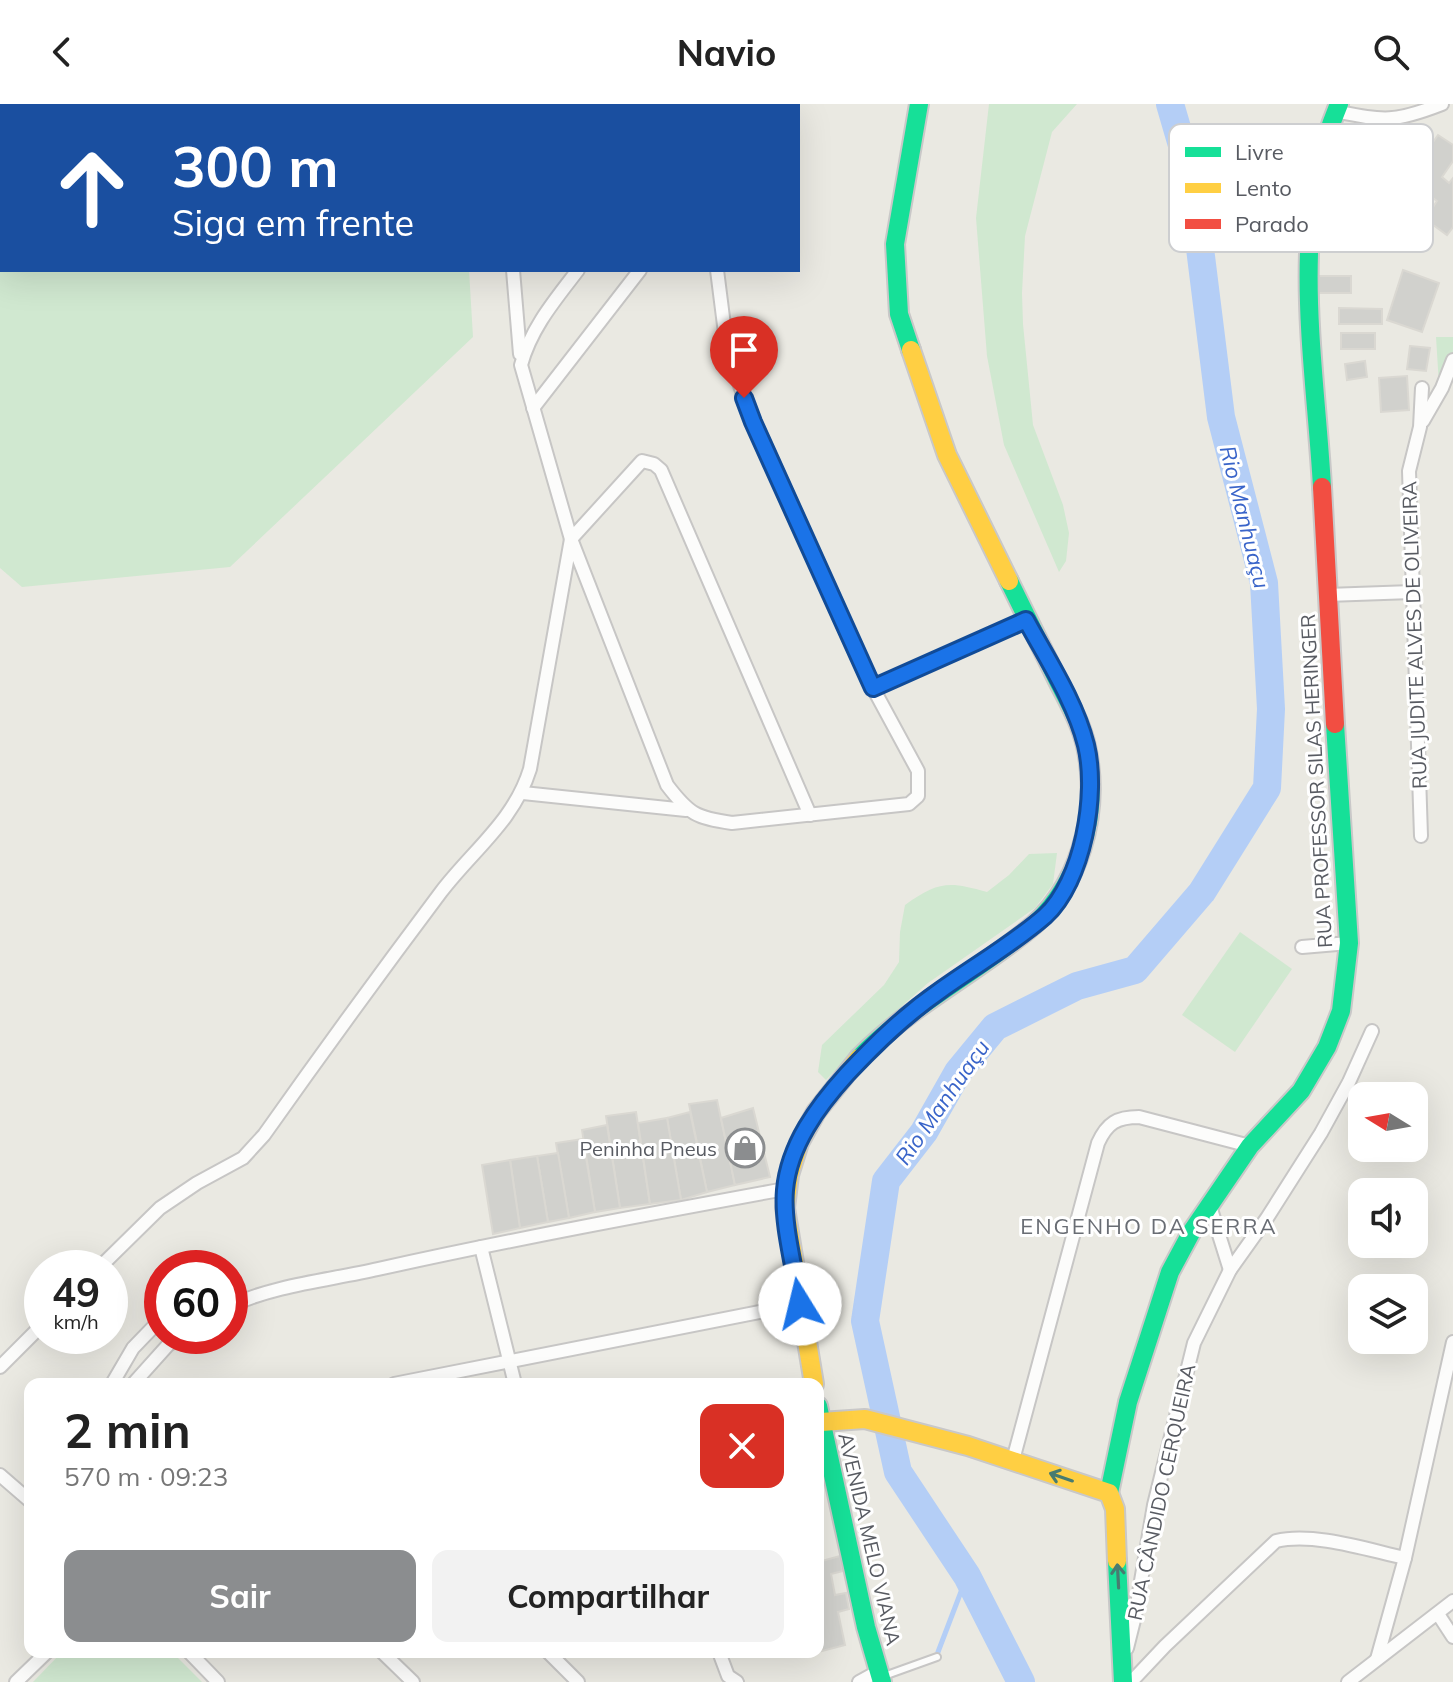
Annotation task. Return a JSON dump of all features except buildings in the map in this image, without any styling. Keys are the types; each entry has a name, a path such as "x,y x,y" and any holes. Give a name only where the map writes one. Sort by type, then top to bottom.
{"main road":[{"path":"813,1378 785,1208 785,1189 791,1161 820,1103 887,1031 1048,914 1070,880 1082,850 1089,812 1086,747 1075,715 947,455 899,314 895,244 919,104"},
{"name":"RUA PROFESSOR SILAS HERINGER","path":"1109,1493 1128,1402 1170,1272 1184,1244 1250,1146 1301,1091 1327,1047 1341,1011 1349,943 1310,310 1310,252"},
{"path":"824,1417 865,1419 968,1446 1109,1493 1115,1509 1125,1676"},
{"name":"AVENIDA MELO VIANA","path":"824,1439 866,1627 881,1677"}],"street":[{"path":"1336,108 1381,120 1399,119 1442,104"},
{"path":"513,272 521,365 571,539 667,785 686,810"},
{"path":"521,365 527,342 576,272"},
{"path":"533,408 638,272"},
{"path":"523,793 686,810 710,820 732,823 895,807 909,804 918,796 918,771 873,688 753,422 727,349 717,272"},
{"path":"1420,427 1442,388 1453,360"},
{"name":"RUA JUDITE ALVES DE OLIVEIRA","path":"1421,836 1409,471 1420,427 1422,388"},
{"path":"117,1250 160,1208 243,1158 264,1135 444,889 523,793 530,769 571,539 642,461 654,464 661,470 810,815"},
{"path":"1327,595 1412,592"},
{"path":"873,688 1026,620"},
{"path":"1302,947 1349,943"},
{"name":"RUA CÂNDIDO CERQUEIRA","path":"1125,1676 1154,1505 1194,1343 1230,1270 1321,1133 1372,1031"},
{"path":"1013,1460 1098,1143 1105,1127 1121,1117 1139,1117 1250,1146"},
{"path":"248,1299 626,1217 785,1189"},
{"path":"1210,1206 1230,1270"},
{"path":"481,1247 514,1378"},
{"path":"424,1378 800,1304"},
{"path":"116,1378 133,1348 144,1337"},
{"path":"1377,1659 1449,1391 1453,1342"},
{"path":"0,1367 24,1343"},
{"path":"139,1378 162,1354"},
{"path":"0,1475 24,1496"},
{"path":"1125,1676 1165,1646 1221,1596 1276,1541 1298,1539 1347,1545 1405,1558"},
{"path":"1348,1682 1453,1601"},
{"path":"1438,1614 1453,1637"},
{"path":"16,1682 41,1658"},
{"path":"195,1658 218,1682"},
{"path":"388,1658 413,1682"},
{"path":"554,1658 578,1682"},
{"path":"721,1658 728,1676 737,1682"},
{"path":"859,1682 881,1677"}],"lane":[{"path":"881,1677 937,1657"}],"green space":[{"path":"989,104 1077,104 1052,132 1025,236 1022,293 1033,425 1063,505 1069,533 1066,561 1059,572 1004,445 987,356 976,218"},
{"path":"0,272 469,272 473,337 230,567 22,587 0,568"},
{"path":"1436,337 1453,337 1453,359 1447,383 1430,406 1439,385"},
{"path":"1057,853 1053,884 1035,908 928,983 867,1037 826,1080 818,1072 822,1045 884,985 899,962 905,905 926,891 944,885 987,892 1029,854"},
{"path":"1240,932 1292,969 1235,1052 1182,1015"},
{"path":"56,1658 178,1658 202,1682 33,1682"}],"waterway":[{"name":"Rio Manhuaçu","path":"1170,104 1176,124"},
{"name":"Rio Manhuaçu","path":"1021,1682 967,1576 898,1472 865,1321 886,1181 924,1132 958,1072 995,1027 1077,986 1135,970 1202,892 1267,788 1271,709 1264,583 1221,417 1200,252"},
{"path":"938,1652 967,1576"}],"traffic: fast":[{"path":"911,350 899,314 895,244 919,104"},
{"path":"1332,124 1339,104"},
{"path":"1309,252 1311,342 1322,487"},
{"path":"859,1058 898,1023 1003,949 1043,916 1059,896 1081,849 1090,798 1090,772 1084,737 1009,581"},
{"path":"1109,1493 1128,1402 1170,1272 1192,1231 1250,1146 1301,1091 1327,1047 1341,1011 1349,943 1335,724"},
{"path":"824,1434 866,1627 882,1682"},
{"path":"1117,1561 1123,1682"}],"traffic: slow":[{"path":"911,350 947,455 1009,581"},
{"path":"813,1378 785,1208 789,1175 799,1143 816,1112 859,1058"},
{"path":"824,1422 865,1419 968,1446 1109,1493 1115,1509 1117,1561"}],"traffic: jam":[{"path":"1322,487 1335,724"}],"place":[{"name":"Peninha Pneus","path":"745,1148"}],"district":[{"name":"ENGENHO DA SERRA","path":"1149,1226"}],"route":[{"path":"744,398 873,688 1026,620 1075,715 1086,747 1089,777 1089,812 1082,850 1070,880 1048,914 887,1031 820,1103 801,1137 791,1161 785,1189 785,1208 800,1304"}]}
